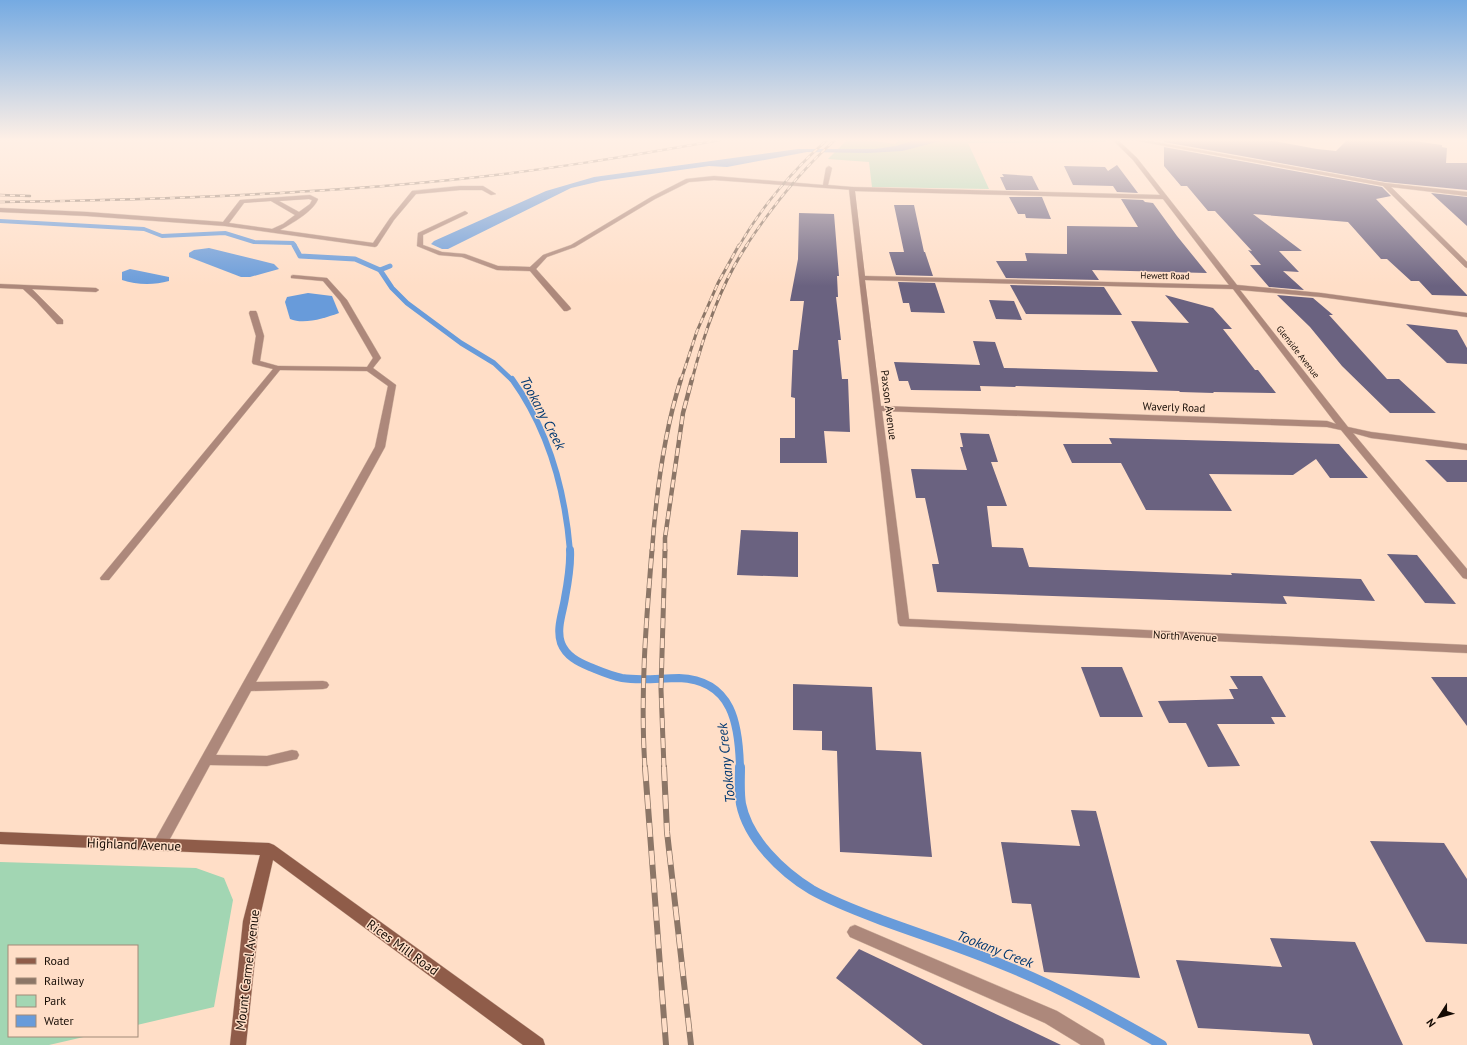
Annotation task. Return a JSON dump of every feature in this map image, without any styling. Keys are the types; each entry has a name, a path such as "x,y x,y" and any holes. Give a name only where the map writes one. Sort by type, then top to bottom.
{"street":[{"path":"0,210 87,214 225,224 375,245 392,219 414,192 451,189"},
{"path":"484,189 494,194"},
{"path":"465,212 420,234 420,246 441,254 463,255 497,268 532,269 545,256 573,246 671,189"},
{"path":"849,189 1163,197"},
{"name":"Paxson Avenue","path":"852,189 904,624"},
{"name":"Glenside Avenue","path":"1157,189 1345,429 1467,576"},
{"path":"1389,189 1467,266"},
{"path":"1419,189 1467,194"},
{"path":"225,224 242,201 310,196 315,199 313,205 300,215 285,226 272,231"},
{"path":"272,199 300,215"},
{"path":"532,269 567,309"},
{"path":"293,277 325,279 343,300 377,358 369,369"},
{"name":"Hewett Road","path":"862,278 1235,287 1321,295 1467,315"},
{"path":"0,286 96,290"},
{"path":"25,287 39,299 60,322"},
{"path":"160,844 380,446 392,385 369,369 278,368 256,362 260,336 253,313"},
{"path":"105,578 278,368"},
{"name":"Waverly Road","path":"879,408 1326,424 1371,435 1467,447"},
{"name":"North Avenue","path":"904,624 1467,649"},
{"path":"247,687 323,685"},
{"path":"206,760 267,761 292,756"},
{"name":"Highland Avenue","path":"0,838 269,849"},
{"name":"Mount Carmel Avenue","path":"238,1045 251,921 269,849"},
{"name":"Rices Mill Road","path":"269,849 537,1045"},
{"path":"854,932 1051,1017 1097,1045"}],"green space":[{"path":"0,862 196,868 224,878 233,900 214,1007 138,1025 138,945 8,945 8,1037 84,1037 49,1045 0,1045"}],"water":[{"path":"554,189 569,189 448,249 442,249 431,244 434,241"},
{"path":"209,248 274,264 279,269 250,277 241,277 189,257 189,253 194,250"},
{"path":"130,269 169,277 169,281 146,284 122,280 122,272"},
{"path":"308,293 332,296 339,313 321,319 308,321 296,321 290,319 285,302 287,297"}],"building":[{"path":"1005,189 1038,189 1039,190 1006,190"},
{"path":"1115,189 1135,189 1138,193 1117,192"},
{"path":"1189,189 1384,189 1391,196 1376,199 1467,296 1432,295 1419,281 1411,281 1387,259 1381,259 1348,222 1253,214 1302,251 1279,251 1299,272 1283,271 1304,290 1269,287 1250,265 1261,265 1248,250 1252,251 1215,211 1208,211"},
{"path":"1431,193 1467,197 1467,226"},
{"path":"1009,197 1042,197 1051,219 1026,218 1025,214 1018,214"},
{"path":"1121,199 1143,200 1145,202 1153,203 1207,273 1092,270 1099,280 1006,278 996,261 1027,261 1025,253 1067,254 1067,226 1138,227"},
{"path":"894,205 914,205 924,252 933,276 896,275 889,252 904,252"},
{"path":"799,213 834,214 839,276 837,276 838,297 836,297 841,340 838,340 842,379 848,379 850,432 824,431 827,463 780,463 780,438 795,438 795,398 791,397 793,350 798,350 804,301 790,301 798,259"},
{"path":"898,282 935,283 945,313 911,312 909,303 903,303"},
{"path":"1010,285 1104,287 1122,315 1026,314"},
{"path":"1165,295 1213,308 1232,329 1223,329 1255,370 1258,370 1276,393 1213,392 1214,393 1015,386 1016,387 980,386 981,391 911,390 908,381 899,381 894,362 980,365 973,341 995,342 1004,368 1158,372 1131,321 1189,323"},
{"path":"1277,295 1313,298 1333,315 1329,315 1387,379 1399,379 1436,413 1390,413 1342,366 1310,327"},
{"path":"989,300 1014,301 1022,320 996,319"},
{"path":"1406,324 1457,330 1467,348 1467,364 1447,363"},
{"path":"960,433 989,434 998,462 991,462 1007,506 987,506 992,547 1023,548 1029,567 1232,575 1231,573 1361,579 1375,601 1283,596 1287,604 937,592 932,564 939,564 925,498 916,498 911,469 967,470 960,447 963,447"},
{"path":"1109,438 1339,444 1368,478 1330,478 1316,459 1293,475 1209,474 1232,511 1146,510 1121,463 1072,463 1063,444 1112,444"},
{"path":"1425,460 1467,460 1467,482 1447,482"},
{"path":"741,530 798,532 798,577 737,575"},
{"path":"1387,554 1417,555 1456,604 1425,603"},
{"path":"1081,667 1122,667 1143,717 1100,717"},
{"path":"1230,676 1262,676 1286,717 1271,717 1275,724 1217,724 1240,766 1208,767 1186,723 1169,723 1158,701 1234,699 1229,689 1238,689"},
{"path":"1431,677 1467,677 1467,726"},
{"path":"793,684 872,687 876,750 921,752 932,857 840,852 837,751 822,750 822,731 793,730"},
{"path":"1071,810 1096,811 1140,978 1044,972 1031,904 1012,903 1001,842 1080,846"},
{"path":"1370,841 1444,843 1467,879 1467,944 1426,942"},
{"path":"1270,938 1355,942 1403,1045 1313,1045 1309,1034 1198,1028 1176,960 1282,967"},
{"path":"859,949 1061,1045 923,1045 836,978"}],"waterway":[{"path":"0,221 144,229 162,236 225,233 254,242 293,243 295,246"},
{"path":"294,245 300,256 355,259 380,270"},
{"name":"Tookany Creek","path":"380,270 390,266"},
{"name":"Tookany Creek","path":"380,270 392,288 407,303 461,343 494,363 512,380"},
{"name":"Tookany Creek","path":"512,379 536,418 553,461 564,505 570,551"},
{"name":"Tookany Creek","path":"570,551 569,574 559,632 561,643 566,652 581,663 618,677 629,679 679,678 697,681 711,687 722,696 734,721 738,736 740,768"},
{"name":"Tookany Creek","path":"740,768 741,804 751,830 778,864 801,883 821,895 848,907 976,954 1026,975 1086,1003 1162,1045"}],"railway":[{"path":"0,202 225,196 341,189"},
{"path":"739,246 757,217 779,189"},
{"path":"746,246 788,189"},
{"path":"0,195 30,196"},
{"path":"681,380 697,331 718,283 739,245"},
{"path":"692,380 714,310 737,260 747,245"},
{"path":"652,551 665,442 681,379"},
{"path":"665,550 665,538 683,413 692,379"},
{"path":"645,768 643,686 652,550"},
{"path":"664,768 661,689 665,550"},
{"path":"645,767 666,1045"},
{"path":"664,767 667,832 691,1045"}]}
